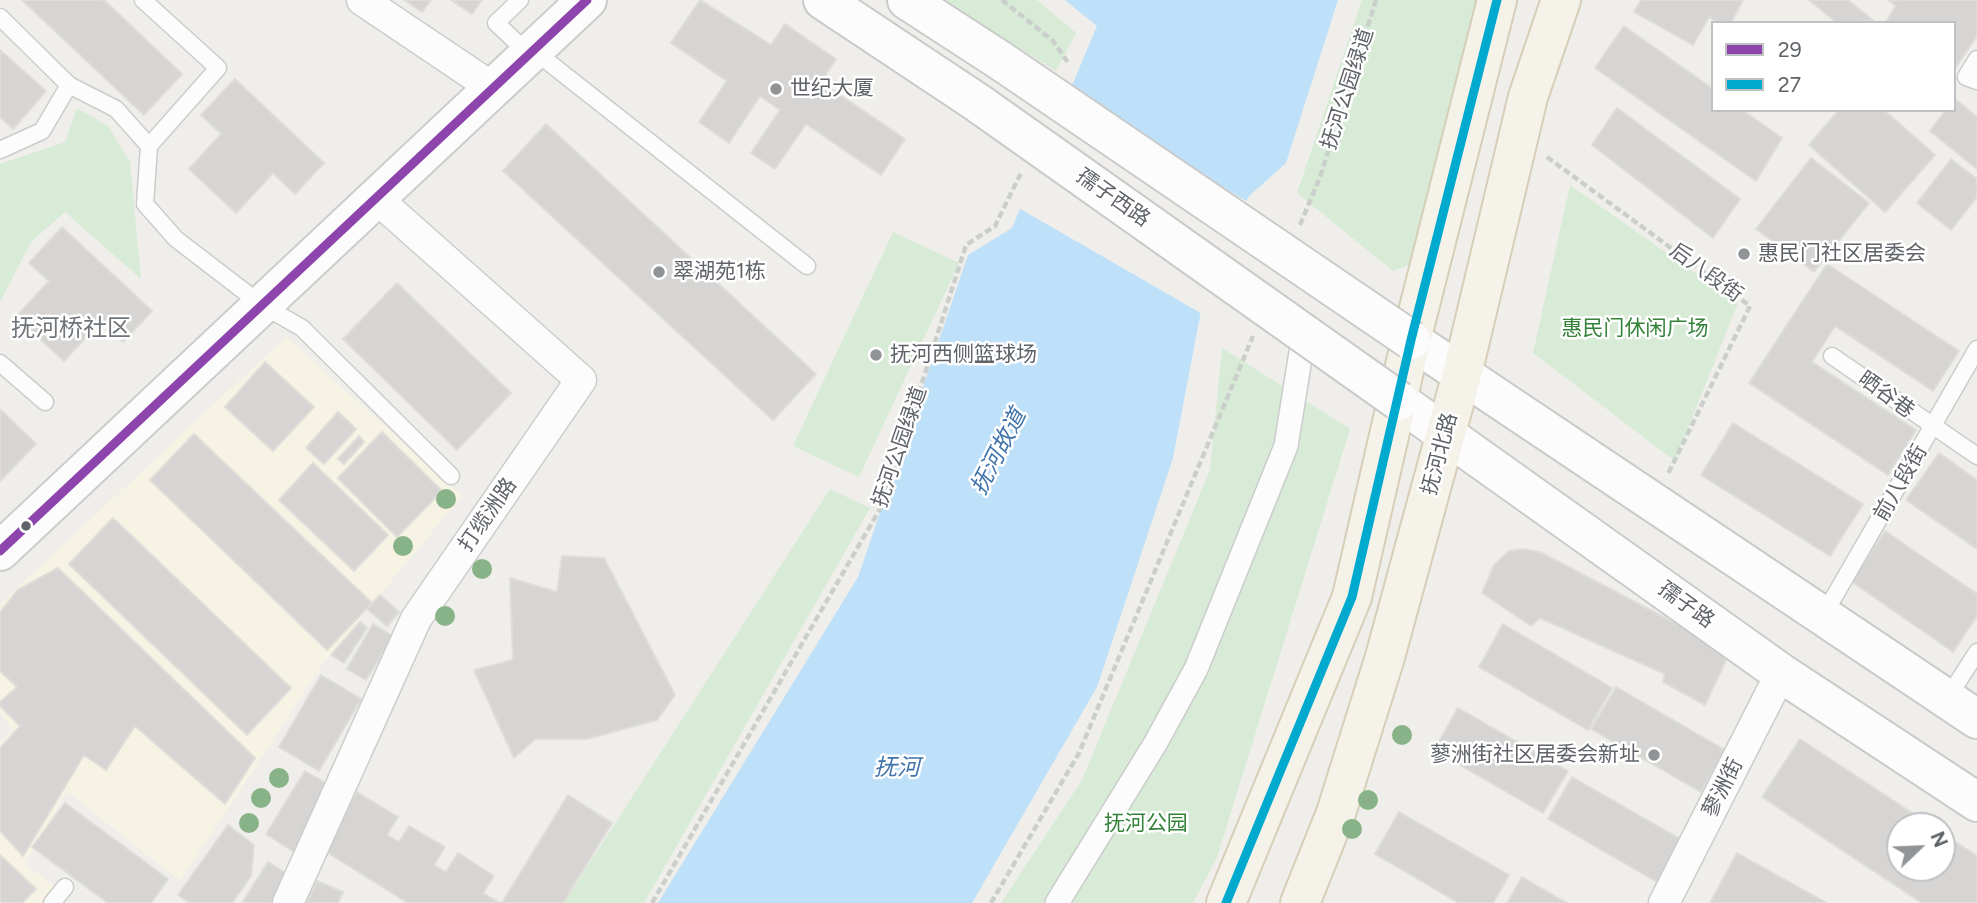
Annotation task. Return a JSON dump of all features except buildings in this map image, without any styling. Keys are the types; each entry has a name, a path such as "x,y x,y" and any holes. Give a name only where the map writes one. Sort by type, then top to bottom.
{"main road":[{"path":"0,551 587,0"},
{"name":"孺子西路","path":"823,0 978,103 1399,401"},
{"path":"906,0 1001,61 1411,340 1962,709"},
{"path":"1226,903 1352,597 1411,340 1497,0"},
{"name":"抚河北路","path":"1300,903 1336,813 1385,657 1462,374 1528,97 1561,0"},
{"name":"孺子路","path":"1399,401 1781,673 1977,802"}],"street":[{"path":"362,0 493,88"},
{"name":"打缆洲路","path":"288,903 416,618 581,380 376,198"},
{"path":"1057,903 1155,744 1196,669 1286,446 1302,346"},
{"name":"蓼洲街","path":"1664,903 1781,673"}],"lane":[{"path":"143,0 218,68 149,146 145,204 176,239 262,305 302,328 451,476"},
{"path":"520,0 496,23 807,266"},
{"path":"0,17 69,85 116,109 149,146"},
{"path":"1977,59 1966,77 1977,81"},
{"path":"0,150 42,131 69,85"},
{"name":"前八段街","path":"1823,616 1977,349"},
{"name":"晒谷巷","path":"1832,356 1933,429 1977,456"},
{"path":"0,363 45,402"},
{"path":"1962,709 1977,652"},
{"path":"52,903 65,887"}],"path":[{"path":"1002,0 1053,41 1071,68"},
{"name":"抚河公园绿道","path":"1299,226 1320,177 1377,0"},
{"name":"后八段街","path":"1518,136 1751,306 1654,503"},
{"name":"抚河公园绿道","path":"652,903 884,502 966,245 995,226 1024,165"},
{"path":"991,903 1079,753 1258,325"}],"shaded area":[{"path":"286,337 462,496 325,661 180,881 67,791 25,864 54,887 41,903 0,903 0,742 12,730 0,713 0,604"}],"green space":[{"path":"942,0 1037,0 1076,33 1056,71"},
{"path":"1362,0 1488,0 1419,261 1393,271 1297,193"},
{"path":"77,108 108,126 130,162 141,279 65,212 31,242 0,302 0,164 65,142"},
{"name":"惠民门休闲广场","path":"1570,185 1738,303 1675,461 1533,353"},
{"name":"抚河西侧篮球场","path":"893,232 959,263 859,477 793,446"},
{"name":"抚河公园","path":"1222,348 1350,429 1217,857 1193,903 1001,903 1082,780 1210,470"},
{"path":"830,489 870,508 644,903 564,903"}],"water":[{"name":"抚河","path":"1065,0 1338,0 1286,163 1249,196 1201,311 1173,458 1097,687 972,903 658,903 858,577 968,255 1012,228 1097,26"}],"pier":[{"path":"1064,96 1250,203 1204,315 1017,207"}],"transit line":[{"name":"29","path":"0,551 587,0"},
{"name":"27","path":"1226,903 1352,597 1411,340 1497,0"}],"place":[{"name":"世纪大厦","path":"776,89"},
{"name":"惠民门社区居委会","path":"1744,254"},
{"name":"翠湖苑1栋","path":"659,272"},
{"name":"抚河西侧篮球场","path":"876,355"},
{"name":"蓼洲街社区居委会新址","path":"1654,755"}],"district":[{"name":"抚河桥社区","path":"71,329"}],"water label":[{"name":"抚河故道","path":"999,452"}]}
